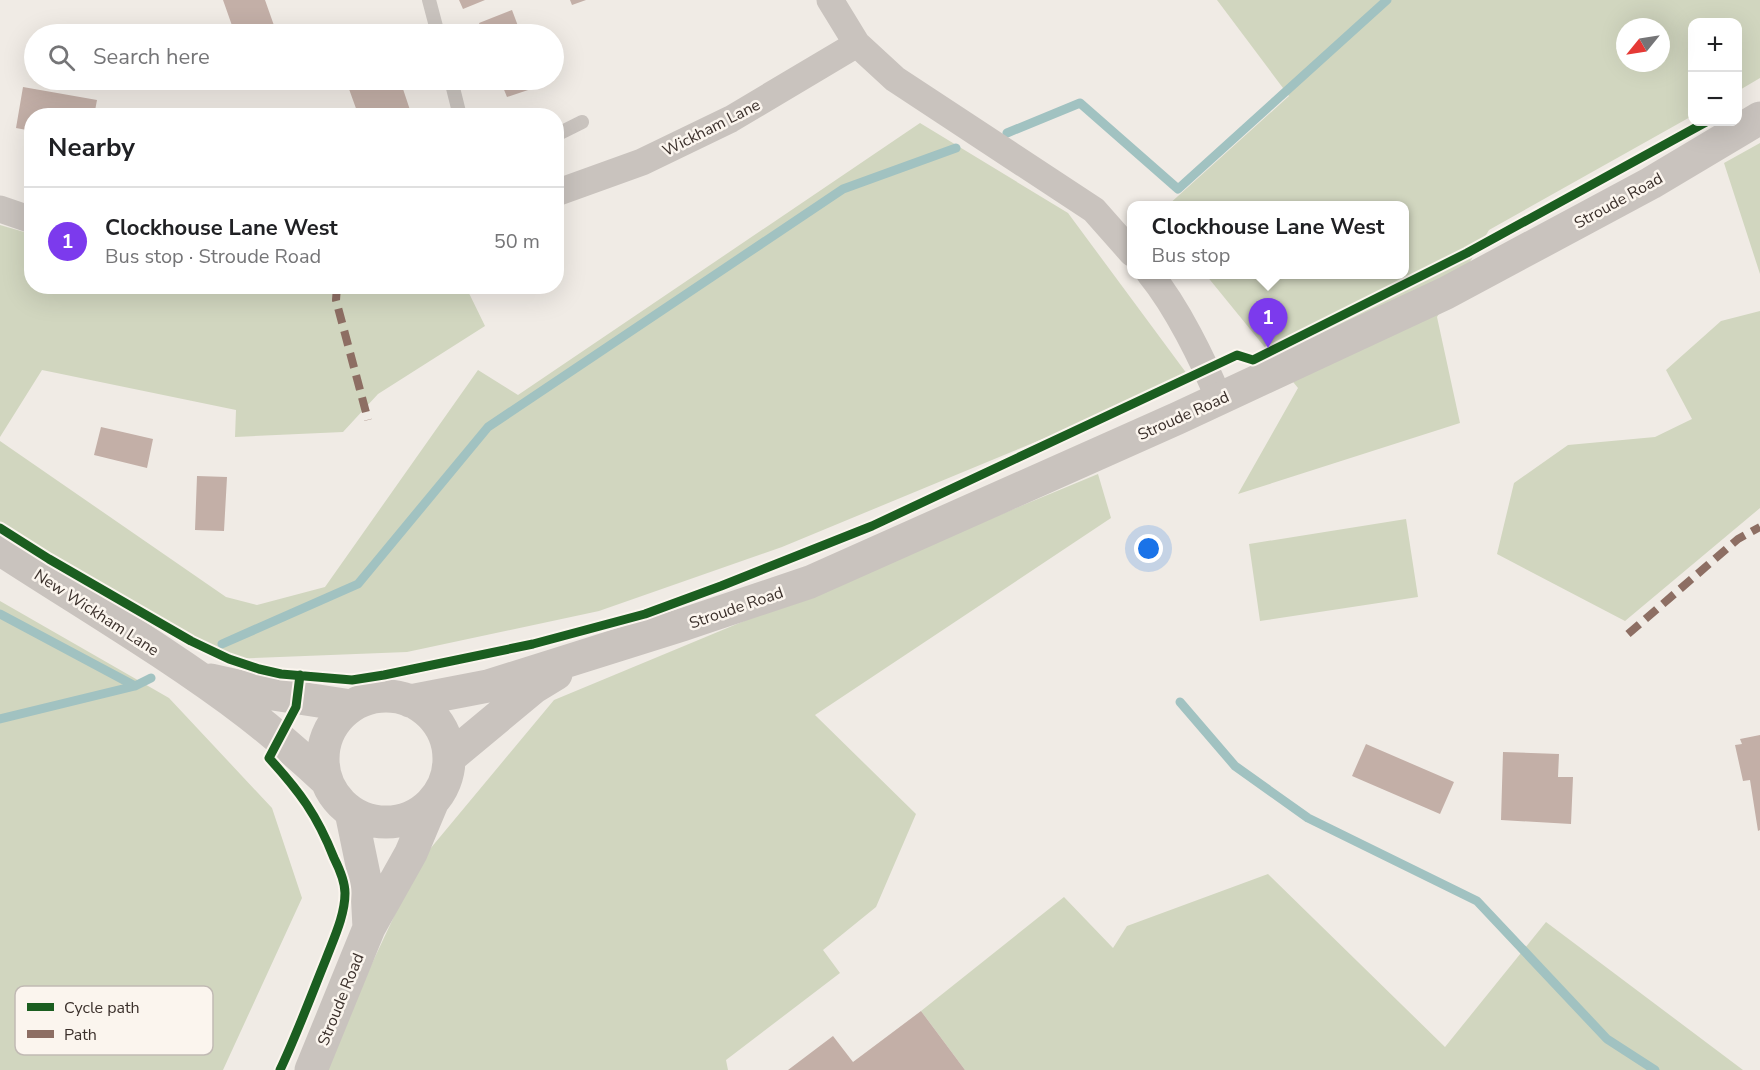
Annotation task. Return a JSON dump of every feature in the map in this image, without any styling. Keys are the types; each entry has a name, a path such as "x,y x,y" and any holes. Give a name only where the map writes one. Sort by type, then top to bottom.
{"street":[{"path":"830,0 857,44 895,79 1094,210 1127,248"},
{"name":"Wickham Lane","path":"564,191 642,162 731,119 857,44"},
{"name":"Stroude Road","path":"410,701 488,686 810,582 1219,399 1446,293 1651,183 1760,118"},
{"path":"0,209 24,217"},
{"path":"1154,279 1207,370 1219,399"},
{"name":"New Wickham Lane","path":"0,549 195,676 272,732 326,780"},
{"name":"Stroude Road","path":"449,758 533,688 580,658"},
{"name":"New Wickham Lane","path":"195,676 273,694 351,706"},
{"path":"390,696 410,701 427,711 439,725 447,742 449,758 447,774 432,803 402,820 385,822 367,819 351,812 336,798 326,780 323,766 326,739 340,715 351,706 370,698 390,696"},
{"name":"Stroude Road","path":"311,1070 369,928 411,853 432,803"},
{"name":"Stroude Road","path":"351,812 367,889 369,928"}],"lane":[{"path":"429,0 435,24"},
{"path":"454,90 458,108"},
{"path":"564,131 582,122"}],"green space":[{"path":"1217,0 1760,0 1760,78 1742,89 1742,18 1688,18 1688,118 1489,230 1437,317 1460,423 1238,494 1298,388 1209,279 1409,279 1409,201 1173,201 1289,96"},
{"path":"920,123 1068,213 1190,378 782,547 599,611 407,652 229,659 191,641 0,528 0,441 226,597 257,605 325,587 478,370 518,395"},
{"path":"1760,143 1760,274 1724,163"},
{"path":"0,225 24,232 24,294 469,294 485,326 378,394 343,432 235,437 236,410 42,370 0,437"},
{"path":"1760,311 1760,508 1625,621 1497,554 1514,483 1568,445 1655,437 1692,419 1666,370 1721,321"},
{"path":"1098,474 1111,518 815,715 916,814 876,907 823,950 840,973 726,1060 728,1070 322,1070 420,861 554,700"},
{"path":"1406,519 1418,597 1260,621 1249,544"},
{"path":"0,601 169,698 272,808 302,898 223,1070 0,1070"},
{"path":"1268,874 1445,1047 1546,922 1743,1070 965,1070 921,1011 1064,897 1113,948 1127,926"}],"building":[{"path":"223,0 265,0 273,24 231,24"},
{"path":"459,0 485,0 463,9"},
{"path":"570,0 586,0 572,5"},
{"path":"512,10 517,24 479,24"},
{"path":"23,87 24,90 40,90 97,100 96,108 24,108 24,130 16,128"},
{"path":"349,90 403,90 409,108 356,108"},
{"path":"504,90 528,90 507,97"},
{"path":"101,427 153,439 147,468 94,455"},
{"path":"197,476 227,477 224,531 195,530"},
{"path":"1760,735 1760,830 1758,831 1750,780 1743,781 1735,745 1742,744 1740,739"},
{"path":"1366,744 1454,782 1440,814 1352,776"},
{"path":"1503,752 1559,754 1558,777 1573,777 1571,824 1501,820"},
{"path":"921,1011 965,1070 788,1070 833,1036 853,1062"}],"waterway":[{"path":"1007,133 1080,103 1178,189 1387,0"},
{"path":"222,644 358,584 488,427 843,189 956,148"},
{"path":"0,614 135,686"},
{"path":"0,719 135,686 151,678"},
{"path":"1180,702 1235,766 1308,818 1477,901 1607,1039 1655,1070"}],"marked path":[{"path":"336,294 336,300 368,420"},
{"path":"1628,634 1738,539 1760,527"}],"cycle path":[{"path":"0,528 191,641 229,659 281,674 352,680 533,644 645,614 721,586 872,526 1237,355 1253,360 1467,253 1699,126"},
{"path":"280,1070 336,935 345,893 340,870 314,816 299,793 269,758 296,707 300,675"}],"place":[{"name":"Clockhouse Lane West","path":"1268,348"}]}
